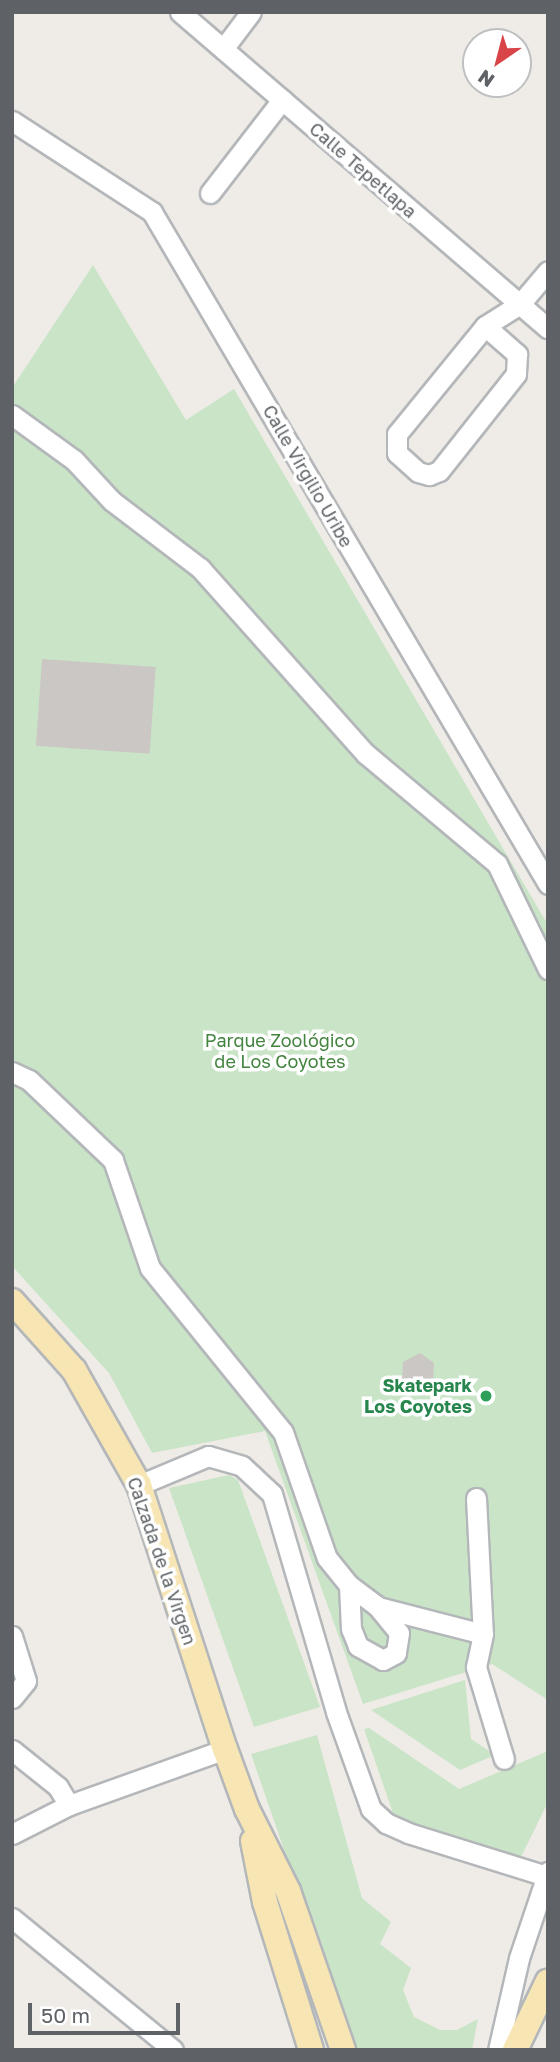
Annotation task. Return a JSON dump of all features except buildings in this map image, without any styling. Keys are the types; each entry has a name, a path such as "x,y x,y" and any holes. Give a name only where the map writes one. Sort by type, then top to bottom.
{"main road":[{"name":"Calzada de la Virgen","path":"12,1301 74,1370 139,1485 225,1749 247,1809 288,1891 343,2050"},
{"name":"Calzada de la Virgen","path":"247,1809 265,1902 311,2050"},
{"path":"515,2050 548,1981"}],"street":[{"name":"Calle Tepetlapa","path":"180,12 548,328"},
{"path":"223,48 251,12"},
{"path":"210,193 282,100"},
{"name":"Calle Virgilio Uribe","path":"12,121 152,212 548,884"},
{"path":"485,326 517,354 516,374 439,471 429,475 418,472 397,453 397,434 485,326 520,304 548,271"},
{"path":"12,415 74,460 112,501 200,569 366,754 497,864 548,969"},
{"path":"12,1072 29,1080 113,1160 150,1268 282,1432 327,1558 349,1584 378,1607 399,1633 396,1653 383,1660 358,1646 351,1629 349,1584"},
{"path":"139,1485 208,1456 242,1466 272,1494 336,1712 371,1809 386,1824 408,1833 547,1874 519,1958 498,2050"},
{"path":"477,1498 483,1634 476,1667 504,1759"},
{"path":"378,1607 483,1634"},
{"path":"12,1636 26,1681 12,1698"},
{"path":"12,1834 69,1805 225,1749"},
{"path":"12,1750 58,1787 69,1805"},
{"path":"12,1918 173,2050"}],"green space":[{"name":"Parque Zoológico de Los Coyotes","path":"93,265 186,420 234,389 548,925 548,1700 492,1664 363,1704 265,1431 152,1453 109,1373 12,1266 12,388"},
{"path":"229,1475 238,1480 320,1707 254,1727 169,1488"},
{"path":"465,1680 471,1739 495,1755 460,1770 371,1710"},
{"path":"369,1728 459,1789 548,1751 548,1802 518,1863 394,1816 364,1729"},
{"path":"317,1735 362,1898 391,1922 380,1944 411,1968 403,1990 414,2017 440,2030 457,2030 478,2019 472,2050 353,2050 251,1754"}],"place":[{"name":"Skatepark Los Coyotes","path":"486,1396"}]}
